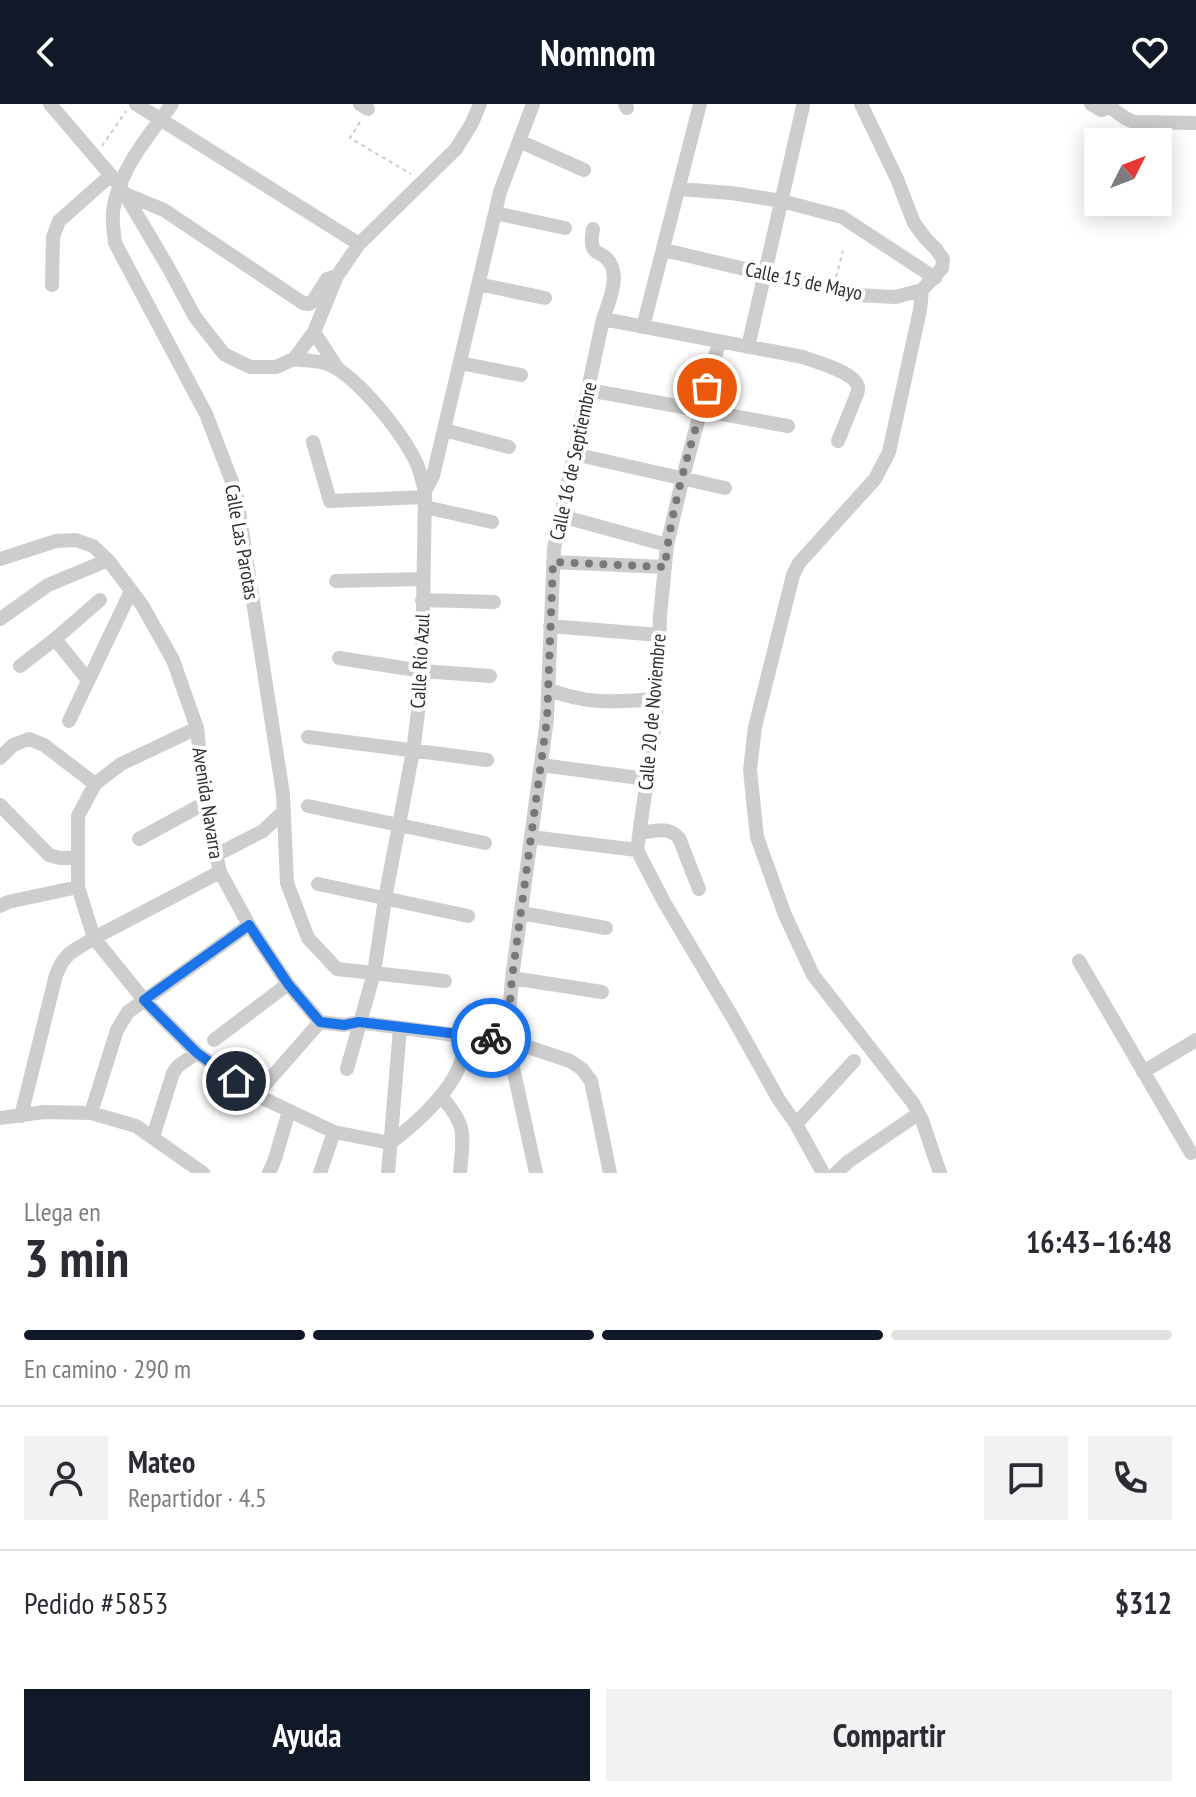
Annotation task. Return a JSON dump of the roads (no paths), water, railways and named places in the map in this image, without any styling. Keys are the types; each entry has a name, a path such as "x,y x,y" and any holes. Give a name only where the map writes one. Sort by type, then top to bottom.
{"street":[{"path":"50,104 118,185 195,317 224,354 250,367 276,367 294,359 314,332 337,276 359,244 456,149 480,104"},
{"path":"134,104 359,244"},
{"name":"Calle Las Parotas","path":"172,104 137,152 118,185 113,212 115,243 206,414 236,492 283,794 287,883 308,938 337,969 445,981"},
{"path":"425,498 433,476 500,192 533,104"},
{"path":"643,327 700,104"},
{"path":"861,104 914,223 943,259 942,268 922,290 896,423 883,466 875,479 799,563 793,575 755,727 750,770 757,837 785,915 813,975 913,1103 940,1173"},
{"path":"1091,104 1101,110 1111,106 1134,122 1196,123"},
{"path":"748,347 803,106"},
{"path":"519,141 584,170"},
{"path":"118,185 164,210 303,303 313,301 327,279 337,276"},
{"path":"52,285 53,237 59,221 73,207 118,185"},
{"path":"680,189 782,201 842,217 935,278"},
{"path":"495,213 565,228"},
{"name":"Calle 16 de Septiembre","path":"536,1173 507,1040 512,978 547,719 554,548 603,319 614,283 614,270 610,262 590,244 593,229"},
{"name":"Calle 15 de Mayo","path":"664,250 856,295 895,297 922,290"},
{"path":"478,284 545,298"},
{"path":"603,319 803,357 830,366 853,379 858,387 838,441"},
{"path":"314,332 339,370"},
{"name":"Calle 20 de Noviembre","path":"637,850 657,699 667,545 719,342"},
{"name":"Calle Río Azul","path":"294,359 328,364 368,395 396,430 416,463 425,498 422,671 413,751 374,973 347,1069"},
{"path":"460,363 521,375"},
{"path":"588,390 788,426"},
{"path":"444,430 509,447"},
{"path":"313,442 330,501 425,498 492,522"},
{"path":"574,454 725,488"},
{"path":"561,516 667,545"},
{"path":"0,559 56,541 76,540 93,546 108,560 48,585 0,619"},
{"name":"Avenida Navarra","path":"108,560 142,605 173,660 197,728 205,803 220,872 249,925 288,984 320,1022"},
{"path":"553,562 665,567"},
{"path":"336,581 423,579"},
{"path":"69,721 131,591"},
{"path":"20,666 100,600"},
{"path":"422,600 494,602"},
{"path":"550,626 659,635"},
{"path":"55,639 88,680"},
{"path":"339,658 422,671 490,676"},
{"path":"548,689 582,700 657,699"},
{"path":"197,728 121,764 95,784 78,816 78,887 94,938 144,1000 197,1053 256,1095 334,1132 390,1143 413,1126 441,1096 463,1055 462,1036"},
{"path":"308,737 487,760"},
{"path":"0,758 13,745 29,739 44,745 95,784"},
{"path":"541,765 647,779"},
{"path":"139,839 205,803"},
{"path":"0,805 49,855 78,858"},
{"path":"308,806 485,843"},
{"path":"216,855 263,831 284,811"},
{"path":"640,833 674,832 699,889"},
{"path":"531,837 637,850 664,902 823,1173"},
{"path":"21,1116 56,975 70,953 220,872"},
{"path":"318,884 468,916"},
{"path":"0,906 78,887"},
{"path":"521,913 606,928"},
{"path":"91,1113 117,1030 128,1012 249,925"},
{"path":"1079,961 1191,1153"},
{"path":"512,978 602,992"},
{"path":"214,1040 288,984"},
{"path":"256,1095 320,1022 344,1025 359,1022 507,1040 570,1061 582,1069 591,1081 610,1173"},
{"path":"388,1173 400,1028"},
{"path":"1143,1072 1196,1040"},
{"path":"153,1137 173,1073 197,1053"},
{"path":"796,1124 854,1061"},
{"path":"441,1096 456,1113 462,1126 460,1173"},
{"path":"269,1173 289,1111"},
{"path":"0,1118 44,1112 91,1113 136,1126 203,1173"},
{"path":"836,1173 918,1114"},
{"path":"320,1173 334,1132"}]}
